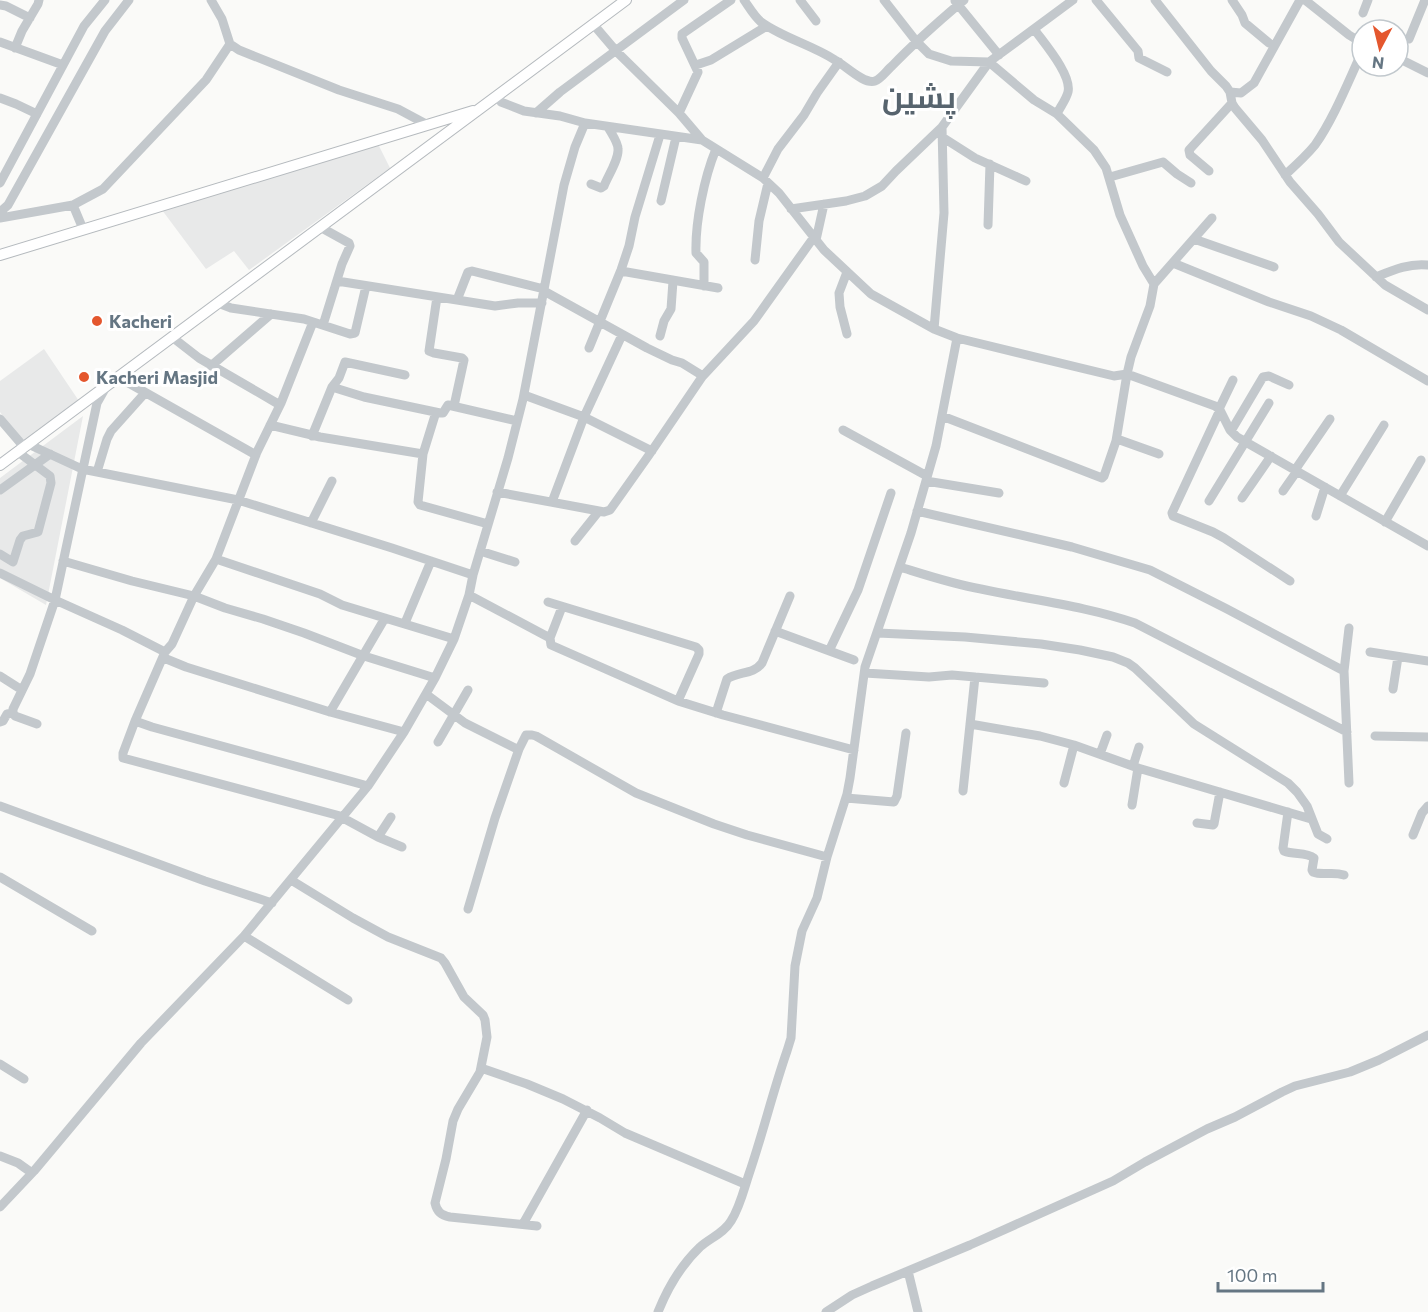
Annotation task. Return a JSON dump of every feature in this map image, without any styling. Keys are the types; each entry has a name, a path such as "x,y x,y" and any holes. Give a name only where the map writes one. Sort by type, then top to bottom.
{"main road":[{"path":"0,465 626,0"},
{"path":"0,255 479,109"}],"street":[{"path":"15,48 39,0"},
{"path":"0,183 84,26 105,0"},
{"path":"0,212 8,205 105,31 129,0"},
{"path":"211,0 222,19 230,44 239,50 339,90 398,110 426,124"},
{"path":"536,113 560,92 684,0"},
{"path":"679,113 698,72 682,34 730,0"},
{"path":"744,0 758,19 767,26 819,50 865,80 872,82 881,78 916,41 959,2 999,55"},
{"path":"800,0 816,21"},
{"path":"884,0 929,54 951,61 989,62 1034,100 1057,114 1094,150 1106,168 1120,215 1143,266 1154,284"},
{"path":"791,208 865,196 882,186 942,132 989,62 1073,0"},
{"path":"1095,0 1138,51 1139,58 1167,72"},
{"path":"1155,0 1210,71 1226,86 1232,103 1262,140 1285,175 1339,242 1385,285 1428,310"},
{"path":"1232,0 1245,23 1269,44"},
{"path":"1230,92 1241,93 1254,83 1303,0 1350,36"},
{"path":"1363,13 1368,0"},
{"path":"1410,39 1425,0"},
{"path":"5,4 30,18"},
{"path":"593,24 702,140 765,181 779,194 824,250 871,294 934,329 957,338 1114,376 1127,375 1215,406 1232,431 1246,442 1428,546"},
{"path":"696,65 711,60 767,26"},
{"path":"1034,29 1060,67 1068,87 1068,93 1057,114"},
{"path":"0,42 63,65"},
{"path":"0,218 73,205 103,189 206,80 230,44"},
{"path":"755,260 765,181 778,149 839,62"},
{"path":"1410,64 1428,73"},
{"path":"1285,175 1316,143 1350,77"},
{"path":"498,95 501,102 524,111 560,116 608,127 702,140"},
{"path":"0,98 37,114"},
{"path":"1209,171 1190,154 1190,150 1232,103"},
{"path":"0,1207 32,1173 141,1043 244,936 344,818 369,786 435,678 454,639 469,595 518,421 564,185 585,123"},
{"path":"591,184 601,188 604,186 617,156 618,148 608,127"},
{"path":"942,132 975,158 1026,181"},
{"path":"934,329 944,213 942,132"},
{"path":"589,348 621,271 660,135"},
{"path":"661,201 676,137"},
{"path":"704,286 704,262 696,253 698,219 716,149"},
{"path":"1110,177 1163,162 1191,183"},
{"path":"988,225 990,164"},
{"path":"497,492 604,512 610,510 703,376 754,321 815,239 824,204"},
{"path":"73,205 83,229"},
{"path":"942,416 1099,478 1104,476 1117,439 1131,357 1150,306 1154,284 1212,219"},
{"path":"320,227 349,243 350,246 318,324 256,455 216,560 194,596 165,655 135,721 123,758 344,818 402,847"},
{"path":"1194,239 1274,267"},
{"path":"1173,263 1269,302 1311,316 1341,330 1428,381"},
{"path":"1376,277 1401,267 1428,265"},
{"path":"457,300 468,272 472,271 544,290 703,376"},
{"path":"621,271 718,288"},
{"path":"847,272 839,293 847,334"},
{"path":"660,336 664,321 671,309 673,280"},
{"path":"337,281 495,306 542,303"},
{"path":"218,303 231,308 318,324 350,334 355,333 366,286"},
{"path":"437,297 429,351 464,360 454,406"},
{"path":"211,366 271,314"},
{"path":"552,502 584,417 622,334"},
{"path":"172,337 211,366 280,405"},
{"path":"658,1312 675,1276 688,1259 732,1220 791,1038 795,966 799,946 805,921 817,898 827,857 846,798 865,673 927,479 936,446 957,338"},
{"path":"312,435 345,362 405,375"},
{"path":"1232,431 1263,377 1269,376 1289,385"},
{"path":"118,377 256,455"},
{"path":"1233,380 1172,513 1173,516 1224,538 1290,581"},
{"path":"13,713 30,674 55,600 97,403 106,387"},
{"path":"332,387 364,397 436,412 443,413 448,405 518,421"},
{"path":"97,472 111,431 145,393"},
{"path":"524,395 584,417 652,451"},
{"path":"1209,501 1269,403"},
{"path":"436,412 423,454 418,502 420,505 488,524"},
{"path":"0,419 35,465 50,476 51,483 38,532 20,540 13,562 0,554"},
{"path":"1283,491 1329,419"},
{"path":"270,425 312,435 423,454"},
{"path":"1340,496 1384,425"},
{"path":"843,430 927,479 999,493"},
{"path":"1117,439 1159,454"},
{"path":"23,448 50,454 82,469 238,500 473,576"},
{"path":"0,490 50,454"},
{"path":"1242,498 1270,456"},
{"path":"1385,522 1421,460"},
{"path":"311,523 332,481"},
{"path":"1316,516 1325,487"},
{"path":"829,651 858,590 891,493"},
{"path":"575,541 599,511"},
{"path":"917,511 1072,547 1150,570 1344,670"},
{"path":"480,551 515,562"},
{"path":"216,560 320,594 342,605 454,639"},
{"path":"63,561 194,596 364,656 435,678"},
{"path":"405,623 431,561"},
{"path":"900,567 945,581 1105,614 1136,623 1347,732"},
{"path":"0,573 122,630 186,667 330,712 404,732"},
{"path":"469,595 550,638"},
{"path":"716,713 727,679 759,668 790,596"},
{"path":"548,602 684,643 699,650 678,701"},
{"path":"561,606 550,638 551,645 678,701 854,750"},
{"path":"330,712 385,618"},
{"path":"1348,783 1344,670 1349,628"},
{"path":"775,631 854,660"},
{"path":"878,633 966,637 1041,644 1113,657 1128,663 1194,724 1288,783 1307,806 1318,834 1327,839"},
{"path":"1370,652 1428,661"},
{"path":"1393,689 1398,657"},
{"path":"865,673 929,677 952,675 1044,683"},
{"path":"0,676 22,690"},
{"path":"963,791 975,677"},
{"path":"438,742 468,690"},
{"path":"426,694 465,723 519,749"},
{"path":"0,722 7,714 13,713"},
{"path":"13,713 15,716 37,724"},
{"path":"135,721 369,786"},
{"path":"970,724 1040,736 1074,745 1136,767 1311,819"},
{"path":"846,798 894,802 897,796 906,733"},
{"path":"468,909 495,818 526,735 532,735 636,793 714,824 827,857"},
{"path":"1100,754 1107,735"},
{"path":"1375,736 1428,737"},
{"path":"1064,783 1074,745"},
{"path":"1132,805 1139,747"},
{"path":"1197,823 1214,824 1220,792"},
{"path":"0,806 195,878 272,903"},
{"path":"1413,835 1422,813 1428,806"},
{"path":"1288,812 1284,851 1314,858 1313,872 1317,874 1337,873 1344,876"},
{"path":"378,837 391,817"},
{"path":"0,877 92,932"},
{"path":"291,880 388,937 441,958 464,997 483,1015 487,1037 481,1068 453,1121 435,1203 436,1209 450,1218 537,1226"},
{"path":"244,936 348,1000"},
{"path":"826,1312 852,1295 1113,1181 1145,1162 1295,1086 1350,1072 1428,1035"},
{"path":"0,1064 24,1079"},
{"path":"481,1068 527,1084 587,1110 625,1133 745,1184"},
{"path":"523,1224 587,1110"},
{"path":"0,1156 18,1163 32,1173"},
{"path":"908,1271 918,1312"}],"shaded area":[{"path":"377,142 390,168 249,270 234,251 206,269 162,210"},
{"path":"44,349 79,401 22,442 0,412 0,381"},
{"path":"83,416 46,605 0,578 0,478"}],"place":[{"name":"Kacheri","path":"97,321"},
{"name":"Kacheri Masjid","path":"84,377"}],"district":[{"name":"پشین","path":"919,95"}]}
